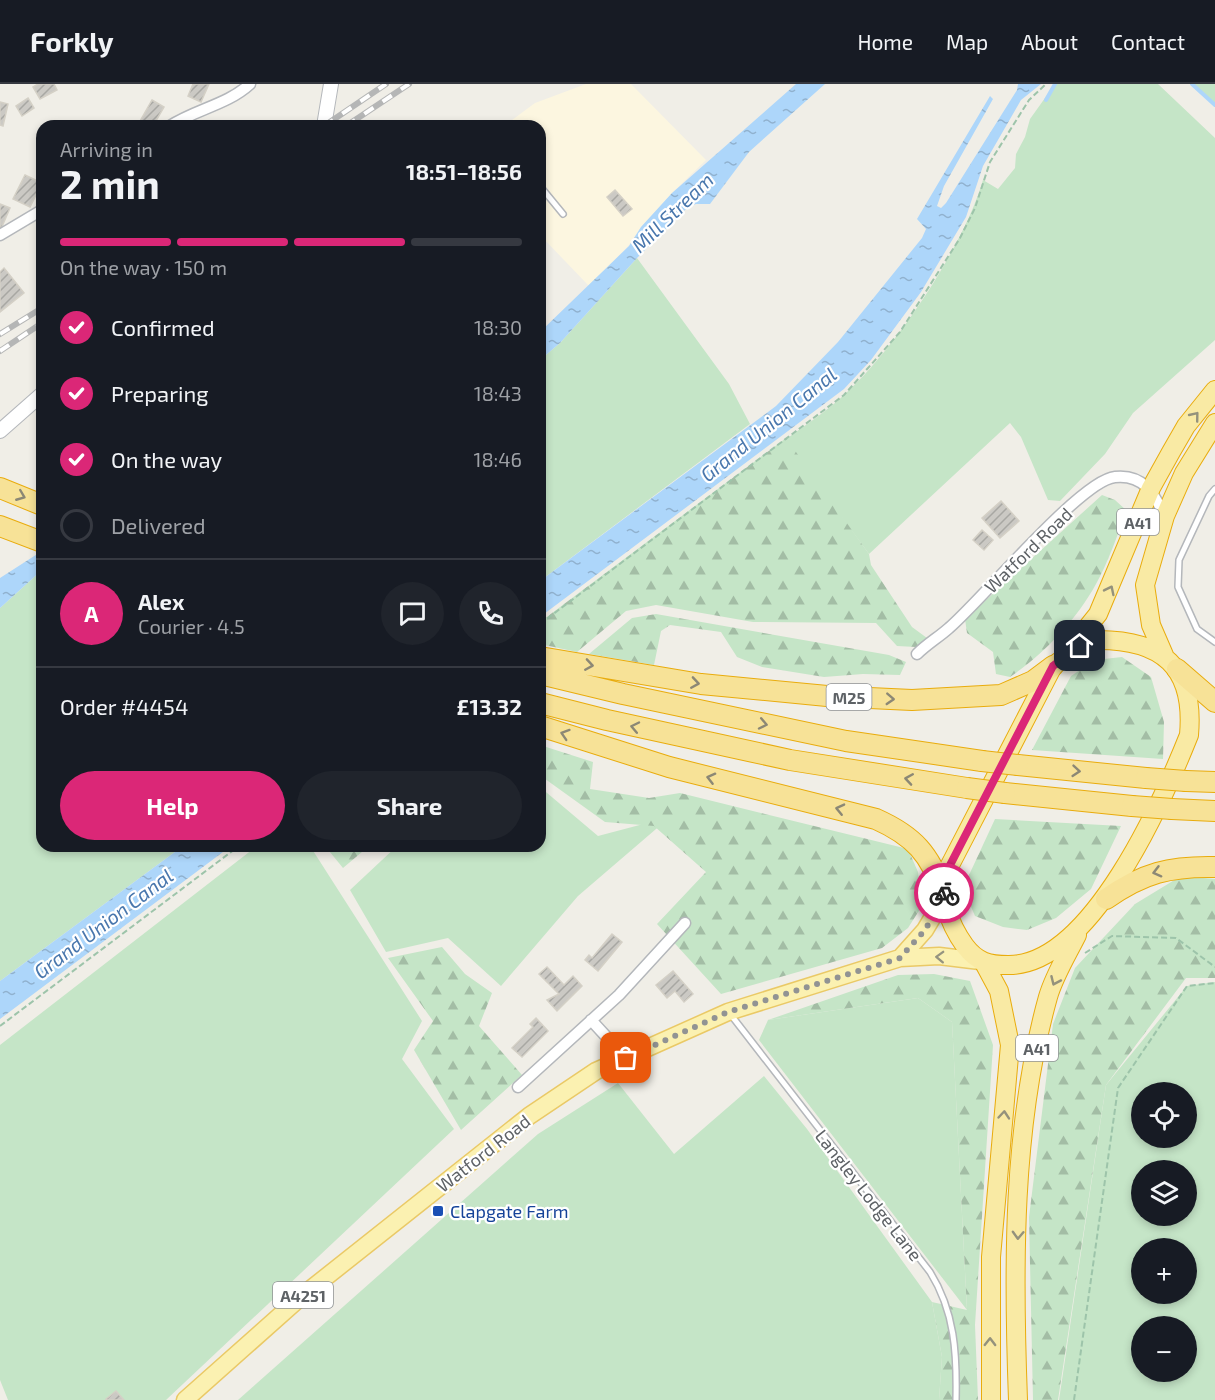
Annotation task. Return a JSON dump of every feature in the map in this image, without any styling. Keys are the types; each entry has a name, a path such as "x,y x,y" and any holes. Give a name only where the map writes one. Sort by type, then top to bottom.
{"highway":[{"name":"A41","path":"1059,661 1103,604 1151,488 1186,426 1215,390"},
{"name":"A41","path":"1171,662 1151,625 1145,585 1165,516 1184,473 1213,431"},
{"path":"0,488 36,503"},
{"path":"0,525 36,540"},
{"path":"944,896 948,869 1059,661 1095,640 1109,639 1142,645 1171,662 1215,702"},
{"name":"M25","path":"546,658 724,687 827,696 912,700 1001,695 1016,691 1059,661"},
{"path":"546,728 669,767 849,811 898,828 925,853 944,896 957,934 982,962 1016,965 1032,961 1051,952 1080,928 1106,899 1130,859 1189,735 1191,712 1188,695 1171,662"},
{"name":"M25","path":"546,675 846,741 1018,765 1215,782"},
{"path":"546,705 790,760 1005,793 1132,806 1215,811"},
{"path":"1106,899 1127,884 1149,874 1171,868 1215,867"},
{"name":"A41","path":"1018,1400 1016,1265 1020,1176 1027,1107 1049,994 1080,928"},
{"name":"A41","path":"982,962 999,991 1010,1045 991,1257 991,1400"}],"main road":[{"path":"900,958 925,930 944,896"},
{"name":"Watford Road","path":"185,1400 302,1296 529,1116 596,1071 728,1012 900,958 939,956 982,962"}],"street":[{"path":"180,120 192,113 222,103 250,84"},
{"path":"325,120 331,84"},
{"path":"0,235 36,214"},
{"path":"0,431 36,399"},
{"name":"Watford Road","path":"917,654 949,628 1012,563 1098,484 1118,477 1151,488"},
{"path":"1151,488 1165,516"},
{"name":"Watford Road","path":"518,1087 619,995 685,923"},
{"path":"591,1020 626,1058"}],"lane":[{"path":"546,194 562,214"},
{"path":"1215,489 1209,495 1179,560 1178,587 1197,629 1215,642"},
{"name":"Langley Lodge Lane","path":"728,1012 930,1272 943,1293 957,1350 956,1400"}],"path":[{"path":"546,619 844,395 900,332 960,238 975,208 990,162 1029,100 1046,84"},
{"path":"0,1026 231,852"},
{"path":"1112,936 1176,938 1215,967"},
{"path":"1074,1400 1118,1088 1187,986 1215,983"}],"shaded area":[{"path":"586,84 631,84 706,160 672,193 641,227 629,245 589,286 546,241 546,120 512,120 535,103"}],"green space":[{"path":"1055,84 1158,84 1215,138 1215,340 1133,413 1105,454 1060,501 1048,500 1021,437 1010,423 869,554 785,440 844,395 885,351 906,324 961,235 983,180 998,189 1015,168 1016,154 1025,137 1030,119"},
{"path":"1192,84 1215,84 1215,105"},
{"path":"637,258 729,384 750,424 546,577 546,355 560,343"},
{"path":"786,438 869,554 871,565 912,627 927,638 916,647 897,646 876,623 753,622 656,605 626,611 577,652 546,645 546,618"},
{"path":"1102,495 1115,500 1127,511 1096,584 1069,623 1035,658 1010,677 996,674 993,652 967,633 965,619"},
{"path":"36,575 36,852 175,852 0,981 0,608"},
{"path":"656,614 889,655 906,662 900,675 863,674 824,677 762,667 737,657 721,632 670,625 661,631 654,665 589,654 632,618"},
{"path":"1122,657 1151,677 1164,722 1163,759 1032,750 1071,676 1095,660"},
{"path":"546,747 593,762 590,789 649,798 680,793 908,849 918,872 922,906 908,928 882,948 721,994 657,924 706,872 654,826 605,822 546,780"},
{"path":"546,792 598,836 670,817 578,896 501,986 448,938 386,952 350,890 391,852 546,852"},
{"path":"995,819 1121,826 1091,889 1056,918 1027,930 1003,927 975,916 963,888"},
{"path":"249,852 314,852 422,1021 402,1059 454,1129 166,1400 8,1400 0,1380 0,1045"},
{"path":"330,852 362,852 343,868"},
{"path":"1181,876 1215,879 1215,978 1186,978 1106,1085 1058,1400 1033,1400 1029,1217 1053,1024 1075,968 1135,904"},
{"path":"442,947 465,974 492,993 479,1026 522,1075 461,1130 414,1050 433,1021 388,958"},
{"path":"934,974 970,981 993,1045 975,1325 978,1400 939,1400 942,1357 932,1302 967,1310 952,1022 918,998 768,1020 898,975"},
{"path":"1215,982 1215,1400 1059,1400 1106,1085 1187,986"},
{"path":"918,998 952,1022 967,1310 759,1040 768,1020"},
{"path":"764,1076 807,1129 932,1302 942,1357 939,1400 238,1400 538,1134 618,1083 674,1154"}],"water":[{"name":"Mill Stream","path":"796,84 825,84 749,152 710,204 696,204 687,208 637,258 560,343 546,355 546,326 629,246 641,227 672,193"},
{"name":"Grand Union Canal","path":"1018,84 1041,84 1021,100 983,166 966,217 921,292 871,360 844,389 546,612 546,577 776,406 838,342 922,238 926,229 917,219 990,96 993,99 944,186 937,206 941,208 1017,90"},
{"path":"36,555 36,575 0,608 0,578"},
{"name":"Grand Union Canal","path":"175,852 223,852 0,1019 0,981"}],"building":[{"path":"38,84 54,84 57,90 40,99 33,87"},
{"path":"193,84 209,84 201,102 188,96"},
{"path":"28,98 34,108 22,116 16,106"},
{"path":"152,100 164,107 156,120 141,120"},
{"path":"0,102 8,104 3,126 0,125"},
{"path":"25,175 36,180 36,195 30,207 13,199"},
{"path":"615,190 632,209 623,216 607,197"},
{"path":"0,204 10,208 1,229 0,228"},
{"path":"4,268 24,293 0,312 0,272"},
{"path":"1001,501 1019,521 1000,538 982,518"},
{"path":"982,530 993,540 984,550 973,540"},
{"path":"612,934 622,942 598,971 585,960 589,955 592,958"},
{"path":"547,967 564,985 573,976 582,986 557,1011 547,1000 559,994 539,974"},
{"path":"673,971 693,994 684,1002 675,991 667,998 656,985"},
{"path":"536,1018 548,1031 522,1057 512,1048 533,1027 530,1024"},
{"path":"116,1391 124,1400 106,1400 106,1399"}],"waterway":[{"path":"1046,100 1055,84"},
{"path":"1192,84 1215,105"}],"railway":[{"path":"333,120 386,84"},
{"path":"355,120 409,84"},
{"path":"0,334 36,312"},
{"path":"0,351 36,327"}],"way so far":[{"path":"626,1058 728,1012 900,958 925,930 944,898 944,893"}],"place":[{"name":"Clapgate Farm","path":"438,1211"}],"route":[{"path":"944,893 948,869 1053,666 1080,646"}]}
